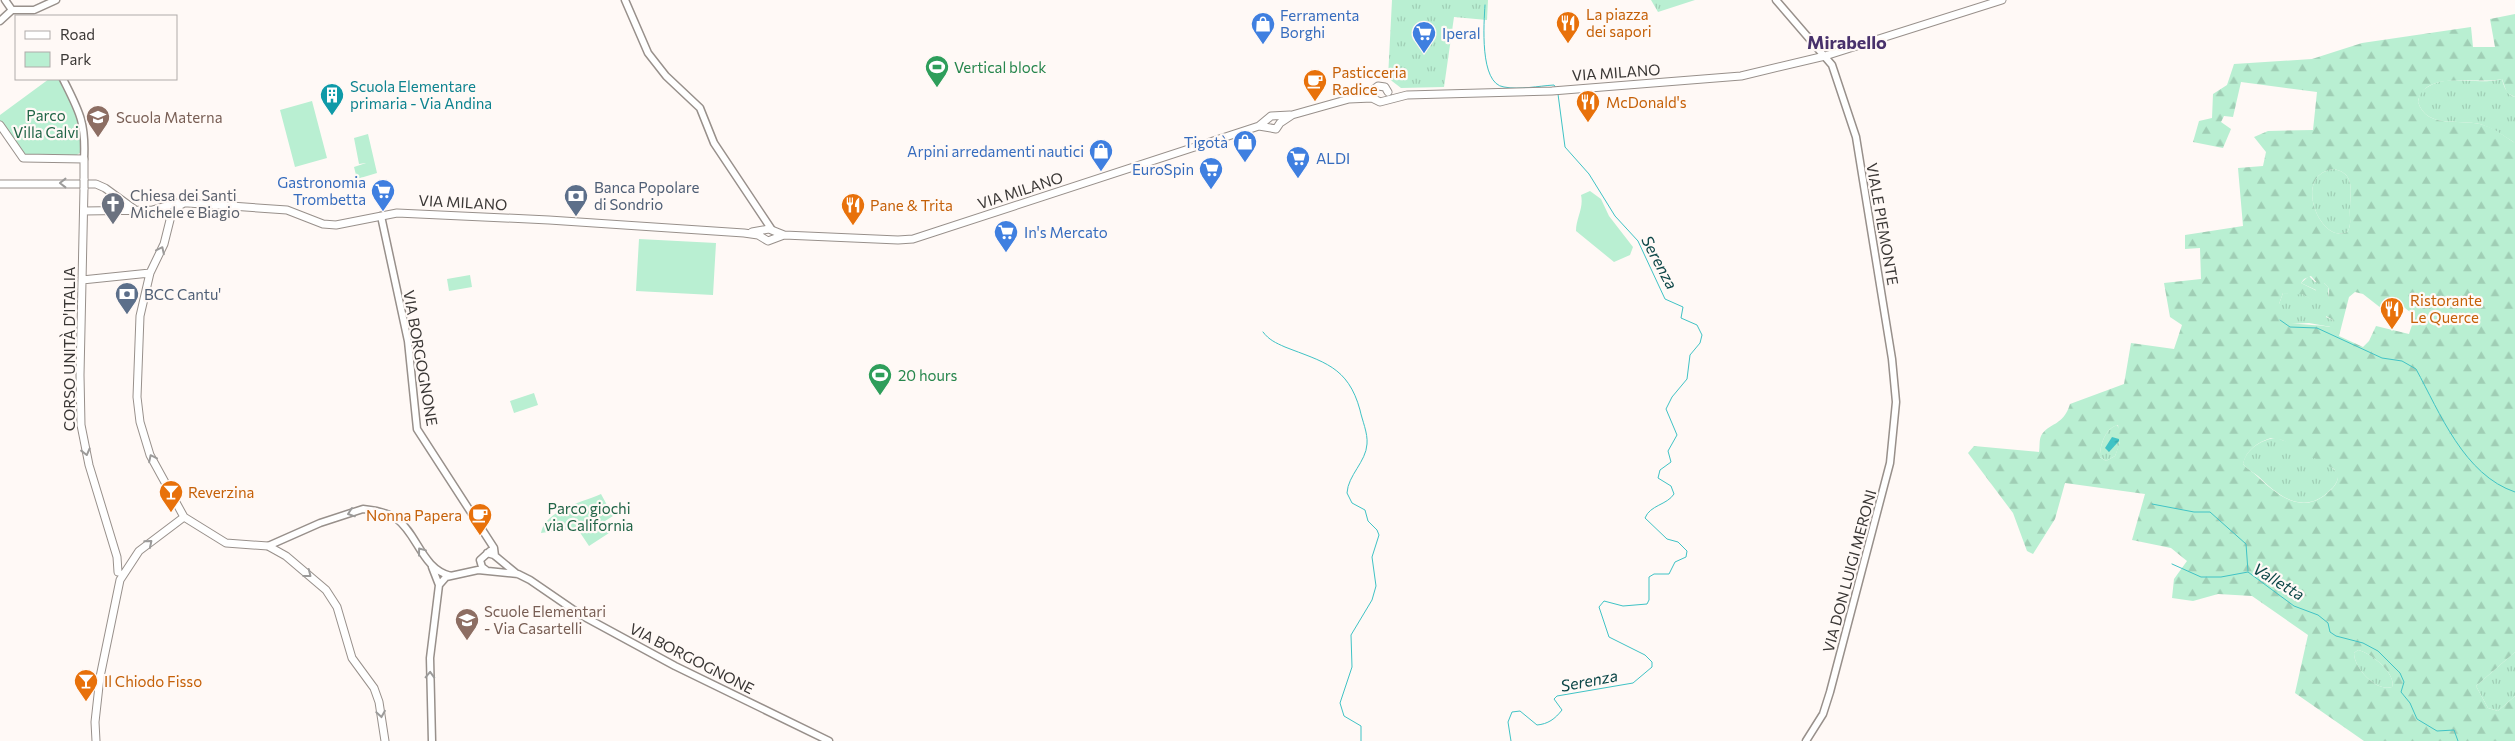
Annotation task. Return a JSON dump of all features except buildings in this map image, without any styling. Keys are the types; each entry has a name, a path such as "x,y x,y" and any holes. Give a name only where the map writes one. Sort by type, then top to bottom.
{"main road":[{"name":"VIA MILANO","path":"1385,100 1407,95 1564,90 1741,76 1825,56 2002,0"},
{"path":"1267,123 1335,102 1362,98 1385,100 1388,92 1382,86 1362,98"},
{"path":"1373,92 1376,100"},
{"name":"VIA MILANO","path":"1388,92 1407,95"},
{"path":"1267,123 1276,129 1278,120"},
{"name":"VIA MILANO","path":"149,211 184,203 287,210 323,224 336,225 397,213 549,220 744,233 769,232 889,240 913,239 1267,123"},
{"path":"0,126 23,158 84,159"},
{"name":"CORSO UNITÀ D'ITALIA","path":"84,159 80,375 82,438 116,556 119,577"},
{"path":"0,184 96,184 105,188 138,212"},
{"path":"184,203 176,207 171,216 164,244 150,273 140,316 136,383 139,411 150,455 184,517 226,543 277,547 315,579 332,598 352,658 374,688 379,702 385,741"},
{"path":"84,211 138,212 165,209 171,216"},
{"path":"82,280 150,273"},
{"path":"96,741 99,684 119,577 139,552 184,517"}],"street":[{"path":"5,0 12,10 34,13 56,0"},
{"path":"625,0 648,53 666,76 700,108 714,143 765,220 769,232"},
{"name":"VIALE PIEMONTE","path":"1776,0 1832,65 1856,137 1892,359 1896,402"},
{"path":"0,21 12,10"},
{"path":"62,80 83,122 85,133 84,159"},
{"name":"VIA BORGOGNONE","path":"381,216 408,341 417,429 492,545 496,556 518,574 530,580 581,615 675,666 829,741"},
{"name":"VIA DON LUIGI MERONI","path":"1806,741 1823,714 1832,685 1890,463 1896,402"},
{"path":"277,547 320,524 362,509 389,515 398,520 431,565 439,585"},
{"path":"468,572 477,567 492,545"},
{"path":"480,562 482,567 489,570 497,566 496,556 487,553"},
{"path":"431,565 440,572 451,576"},
{"name":"VIA BORGOGNONE","path":"451,576 489,570 518,574"},
{"path":"432,741 430,658 439,585 443,579 451,576"}],"green space":[{"path":"1392,0 1488,0 1487,20 1454,17 1444,87 1401,88 1388,78"},
{"path":"1651,0 1695,0 1658,12"},
{"path":"2515,14 2515,97 2507,93 2502,79 2453,80 2430,85 2422,92 2418,102 2428,116 2436,120 2485,125 2515,143 2515,652 2476,686 2488,708 2498,711 2515,696 2515,741 2364,741 2295,693 2308,635 2252,596 2218,594 2193,601 2172,598 2174,579 2187,561 2171,548 2132,540 2145,494 2065,483 2055,519 2033,554 2027,551 2013,513 1968,453 1974,446 2039,452 2041,436 2048,428 2064,417 2070,404 2124,384 2131,343 2174,349 2182,325 2170,317 2164,283 2201,279 2200,248 2185,249 2185,235 2243,226 2238,168 2263,166 2266,152 2254,137 2268,131 2313,130 2317,92 2241,82 2233,117 2224,116 2221,122 2231,129 2223,148 2193,142 2199,121 2212,118 2213,94 2227,85 2234,64 2312,59 2362,43 2471,27 2473,47 2495,47 2490,19","holes":["2334,169 2341,171 2349,179 2351,190 2348,231 2338,233 2329,229 2321,220 2315,208 2312,195 2314,183 2321,174","2311,276 2318,284 2324,283 2328,287 2329,294 2324,315 2333,320 2330,327 2289,323 2279,319 2279,304 2283,293 2302,294 2315,302 2318,298 2317,291 2301,283 2304,279","2355,292 2363,294 2386,312 2395,300 2415,316 2409,334 2376,326 2369,341 2363,347 2339,336 2349,297","2118,425 2120,442 2115,456 2106,461 2100,457 2101,447 2104,438 2113,427","2271,438 2282,440 2334,469 2338,479 2332,489 2325,495 2307,503 2290,500 2281,496 2243,464 2253,447","2358,650 2375,659 2387,670 2392,687 2379,686 2367,678 2355,659 2354,653"]},
{"path":"2502,79 2508,93 2515,97 2515,143 2480,124 2436,120 2422,110 2418,102 2420,93 2429,86 2439,82"},
{"name":"Parco Villa Calvi","path":"48,80 62,80 77,114 81,131 81,152 74,157 24,156 0,122 0,115"},
{"path":"312,101 327,158 295,167 280,110"},
{"path":"368,134 377,173 357,179 354,167 366,163 359,164 354,138"},
{"path":"2334,169 2346,175 2349,179 2351,190 2349,228 2348,231 2338,233 2329,229 2321,220 2315,208 2312,195 2314,183 2321,174"},
{"path":"1590,191 1601,199 1609,216 1633,247 1630,255 1614,262 1576,231 1582,200 1581,195"},
{"path":"639,239 716,243 713,295 636,291"},
{"path":"470,275 472,287 449,291 447,279"},
{"path":"2309,276 2315,282 2324,283 2328,287 2329,299 2326,317 2333,320 2331,327 2309,323 2285,324 2279,319 2279,304 2283,293 2302,294 2315,301 2316,290 2301,283"},
{"path":"534,393 538,405 514,413 510,401"},
{"path":"2117,425 2120,433 2119,444 2115,456 2106,461 2100,457 2102,443 2109,430"},
{"path":"2276,438 2310,453 2334,469 2338,474 2337,482 2327,493 2318,499 2308,502 2290,500 2273,490 2243,464 2251,449 2265,440"},
{"name":"Parco giochi via California","path":"601,494 613,516 605,521 609,533 589,546 577,528 541,533 544,525 557,513"},
{"path":"2358,650 2375,659 2387,670 2392,687 2379,686 2367,678 2355,659 2354,653"},
{"path":"2515,652 2515,696 2498,711 2488,708 2476,686"}],"water":[{"path":"2112,437 2119,439 2119,441 2109,452 2105,448"}],"waterway":[{"name":"Serenza","path":"1485,5 1485,51 1490,75 1496,83 1510,88 1554,85 1556,88"},
{"name":"Serenza","path":"1511,741 1508,722 1512,712 1520,711 1537,725 1545,724 1562,710 1554,699 1557,696 1633,683 1652,667 1652,662 1645,655 1609,637 1599,607 1604,601 1623,606 1647,604 1649,600 1649,577 1654,574 1669,574 1675,562 1686,557 1687,551 1678,542 1667,539 1645,518 1651,510 1667,501 1674,494 1671,486 1658,478 1660,470 1671,462 1668,451 1677,435 1666,409 1672,397 1687,379 1690,355 1700,343 1702,335 1697,325 1681,318 1683,307 1665,299 1638,241 1615,216 1589,174 1565,147 1558,94"},
{"path":"2280,320 2290,327 2317,328 2382,358 2402,361 2416,369 2455,441 2481,472 2497,484 2515,492"},
{"path":"1263,332 1276,343 1322,362 1341,375 1355,395 1366,431 1366,451 1350,480 1347,493 1352,503 1365,510 1368,521 1377,530 1379,535 1372,557 1376,586 1372,600 1351,635 1352,667 1340,703 1344,716 1361,726 1361,741"},
{"path":"2152,504 2194,512 2210,512 2246,544 2248,571"},
{"name":"Valletta","path":"2172,564 2201,577 2221,577 2248,572 2294,606 2318,615 2328,623 2330,632 2336,636 2363,643 2378,651 2400,673 2404,682 2401,692 2410,703 2417,719 2437,731 2454,730 2458,741"}],"place":[{"name":"La piazza dei sapori","path":"1568,44"},
{"name":"Ferramenta Borghi","path":"1263,45"},
{"name":"Iperal","path":"1424,54"},
{"name":"Vertical block","path":"937,88"},
{"name":"Pasticceria Radice","path":"1315,102"},
{"name":"Scuola Elementare primaria - Via Andina","path":"332,116"},
{"name":"McDonald's","path":"1588,123"},
{"name":"Scuola Materna","path":"98,138"},
{"name":"Tigotà","path":"1245,163"},
{"name":"Arpini arredamenti nautici","path":"1101,172"},
{"name":"ALDI","path":"1298,179"},
{"name":"EuroSpin","path":"1211,190"},
{"name":"Gastronomia Trombetta","path":"383,212"},
{"name":"Banca Popolare di Sondrio","path":"576,217"},
{"name":"Chiesa dei Santi Michele e Biagio","path":"113,225"},
{"name":"Pane & Trita","path":"853,226"},
{"name":"In's Mercato","path":"1006,253"},
{"name":"BCC Cantu'","path":"127,315"},
{"name":"Ristorante Le Querce","path":"2392,330"},
{"name":"20 hours","path":"880,396"},
{"name":"Reverzina","path":"171,513"},
{"name":"Nonna Papera","path":"480,536"},
{"name":"Scuole Elementari - Via Casartelli","path":"467,641"},
{"name":"Il Chiodo Fisso","path":"86,702"}],"district":[{"name":"Mirabello","path":"1847,42"}]}
